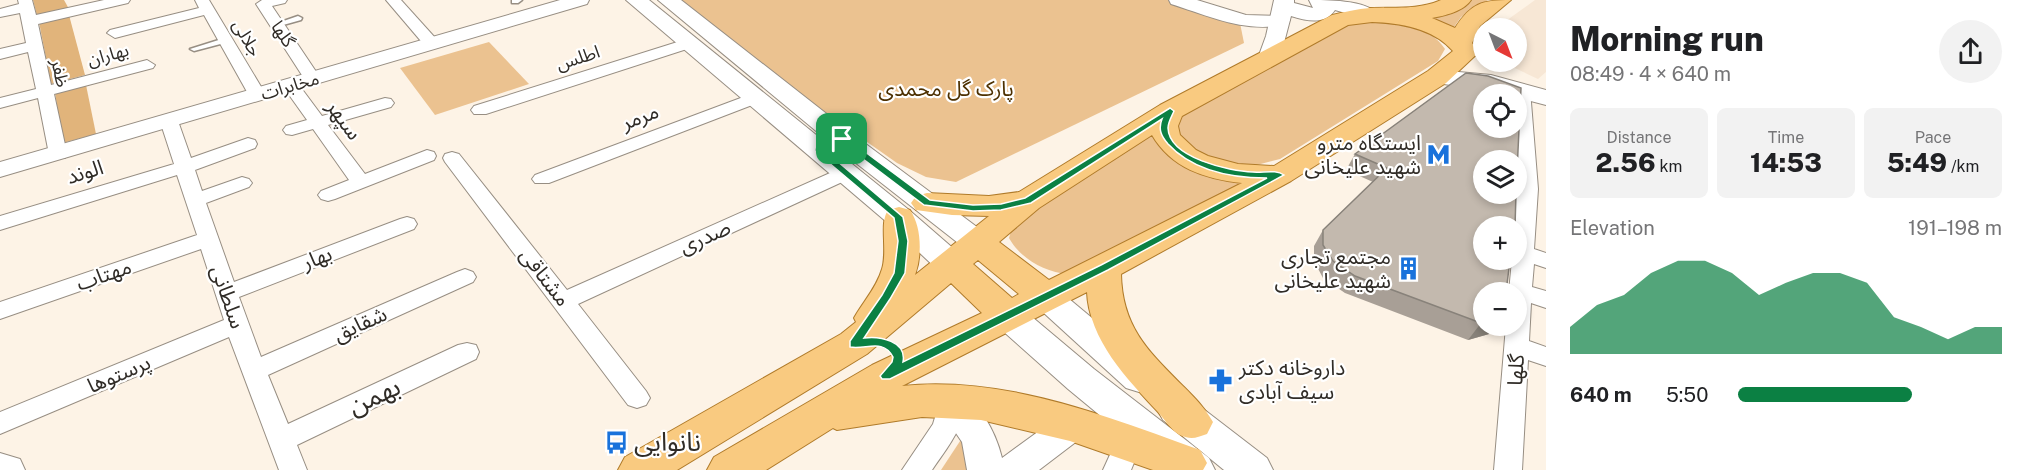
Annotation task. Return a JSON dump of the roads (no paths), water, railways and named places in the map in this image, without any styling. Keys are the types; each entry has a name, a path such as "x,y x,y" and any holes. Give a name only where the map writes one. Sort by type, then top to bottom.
{"main road":[{"path":"668,0 842,139 913,210 965,254 1045,296 1119,362 1253,470"},
{"path":"1321,0 1423,24 1473,53"},
{"path":"640,470 854,344 1028,201 1170,111 1279,24 1301,13 1321,14 1325,10 1321,0"},
{"path":"1279,24 1341,20 1377,14 1436,11 1460,0"},
{"path":"1473,18 1500,0"},
{"path":"636,1 846,173 913,210 965,254 1007,315 1081,379 1190,466"},
{"path":"1473,18 1465,28 1473,51"},
{"path":"729,470 886,376 1104,268 1280,175 1473,55"},
{"path":"1513,72 1546,87"},
{"path":"1437,77 1499,84"},
{"path":"1527,92 1546,98"},
{"path":"1170,111 1163,126 1166,137 1180,152 1195,161 1223,171 1253,175 1280,175"},
{"path":"818,149 839,145 842,139"},
{"path":"913,210 1001,207 1028,201"},
{"path":"854,344 887,297 900,273 903,241 913,210"},
{"path":"1104,268 1103,293 1110,320 1125,348 1192,422"},
{"path":"854,344 872,341 887,343 894,349 899,357 886,376"},
{"path":"1081,379 1072,367 1070,358 1077,350 1094,349 1119,362"},
{"path":"814,418 889,403 951,401 1024,412 1073,424 1123,456 1190,466"}],"street":[{"path":"0,13 123,0"},
{"name":"گلها","path":"280,0 263,4 313,79"},
{"path":"393,0 432,44"},
{"name":"مخابرات","path":"0,170 579,0"},
{"path":"1178,0 1245,21 1279,24"},
{"path":"115,33 205,5"},
{"name":"جلالی","path":"205,5 257,95"},
{"name":"ظفر","path":"27,9 58,154"},
{"name":"اطلس","path":"480,110 687,44"},
{"path":"0,54 35,46"},
{"name":"بهاران","path":"45,92 147,65"},
{"name":"سپهر","path":"290,86 361,182"},
{"path":"0,103 45,92"},
{"name":"مرمر","path":"542,179 754,98"},
{"path":"292,130 385,102"},
{"name":"سلطانی","path":"169,121 237,324 293,470"},
{"name":"گلها","path":"1527,124 1537,192 1527,239"},
{"name":"الوند","path":"0,223 184,167 248,144"},
{"path":"328,195 427,156"},
{"name":"مشتاقی","path":"452,158 637,398"},
{"name":"صدری","path":"564,301 846,173"},
{"path":"195,200 242,183"},
{"name":"بهار","path":"227,292 406,224"},
{"name":"مهتاب","path":"0,311 208,238"},
{"path":"1527,254 1546,261"},
{"name":"شقایق","path":"255,370 465,277"},
{"path":"1527,293 1546,300"},
{"name":"پرستوها","path":"0,423 237,324"},
{"name":"گلها","path":"1509,470 1518,336"},
{"path":"1517,346 1546,357"},
{"name":"بهمن","path":"281,440 467,352"},
{"path":"916,470 946,427 951,401"},
{"path":"951,401 969,424 986,453 985,470"},
{"path":"1011,470 1073,424"},
{"path":"0,468 7,470"}],"lane":[{"path":"276,25 298,18"},
{"path":"194,49 225,40"}],"place":[{"name":"ایستگاه مترو شهید علیخانی","path":"1439,155"},
{"name":"مجتمع تجاری شهید علیخانی","path":"1409,269"},
{"name":"داروخانه دکتر سیف آبادی","path":"1221,380"},
{"name":"نانوایی","path":"616,442"}],"park label":[{"name":"پارک گل محمدی","path":"946,89"}]}
